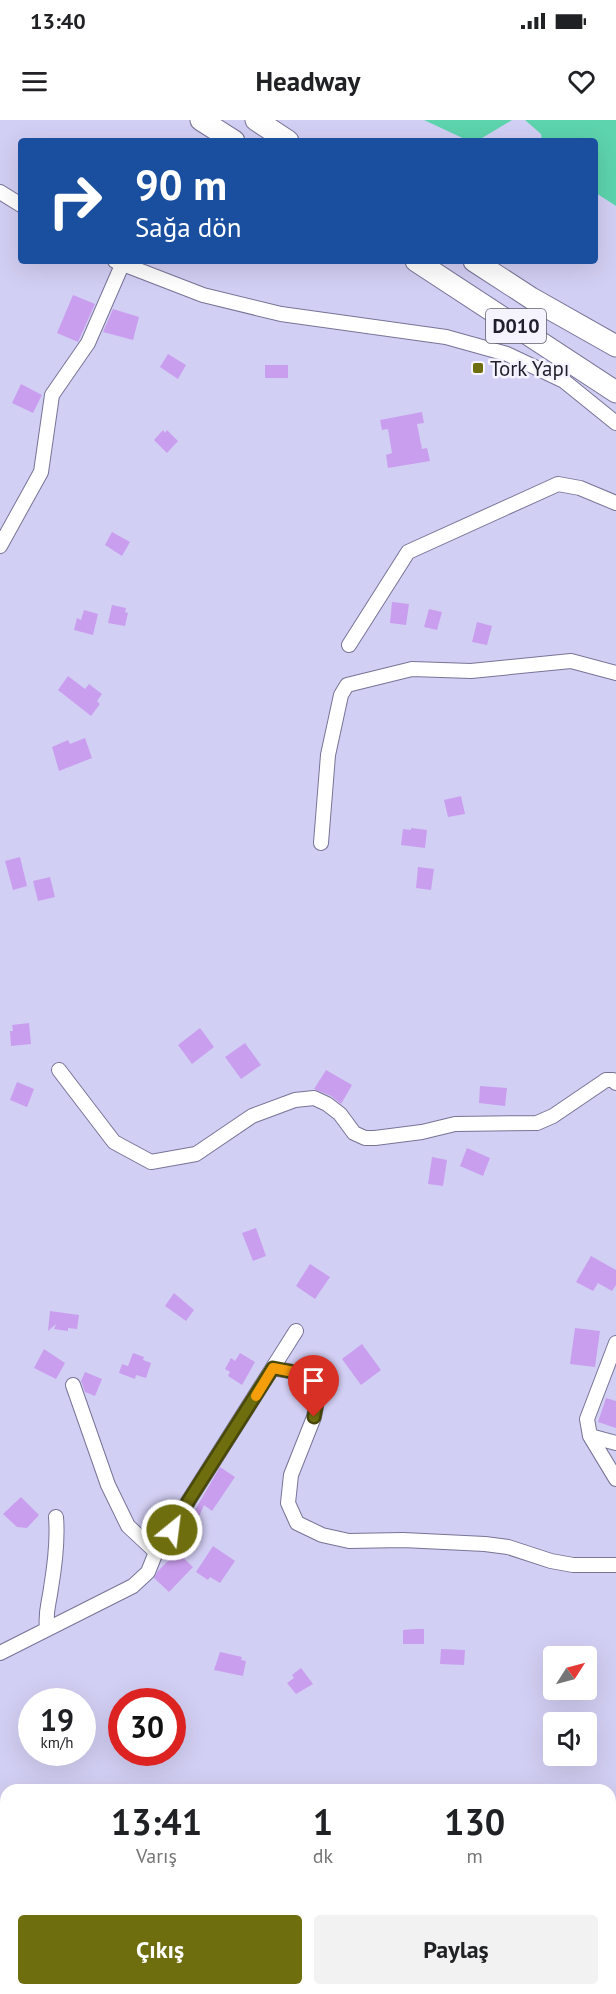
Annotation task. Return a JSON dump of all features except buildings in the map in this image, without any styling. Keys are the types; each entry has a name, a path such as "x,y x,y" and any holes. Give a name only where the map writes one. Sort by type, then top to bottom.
{"highway":[{"path":"201,120 229,138"},
{"path":"256,120 283,138"},
{"name":"D010","path":"421,264 616,392"},
{"name":"D010","path":"479,264 531,298 616,346"}],"street":[{"path":"0,192 18,203"},
{"path":"0,546 41,472 52,395 88,343 119,264"},
{"path":"122,264 203,295 280,314 446,337 507,354 564,381 616,423"},
{"path":"349,645 408,552 558,484 580,488 616,503"},
{"path":"321,843 328,755 341,695 347,685 412,669 471,671 571,662 616,674"},
{"path":"59,1070 114,1142 151,1162 196,1154 252,1116 295,1100 314,1098 327,1104 340,1114 354,1132 365,1138 375,1138 422,1132 455,1124 537,1123 553,1116 606,1080 614,1080 616,1083"},
{"path":"0,1653 133,1586 148,1572 156,1552 164,1545 189,1500 296,1330"},
{"path":"616,1344 587,1419 590,1436 616,1479"},
{"path":"273,1368 309,1375 318,1396 314,1417 291,1475 288,1503 297,1523 322,1535 349,1541 403,1540 484,1544 508,1547 551,1561 573,1565 616,1565"},
{"path":"73,1385 108,1485 128,1526 156,1552"},
{"path":"590,1436 616,1443"},
{"path":"47,1629 45,1613 58,1543 56,1517"}],"shaded area":[{"path":"424,120 512,120 482,138 463,138"},
{"path":"525,120 616,120 616,206 598,194 598,138 542,138 541,134"}],"slow traffic":[{"path":"256,1396 273,1368 294,1372"}],"place":[{"name":"Tork Yapı","path":"478,368"}],"route":[{"path":"172,1530 273,1368 309,1375 318,1396 314,1417"}]}
